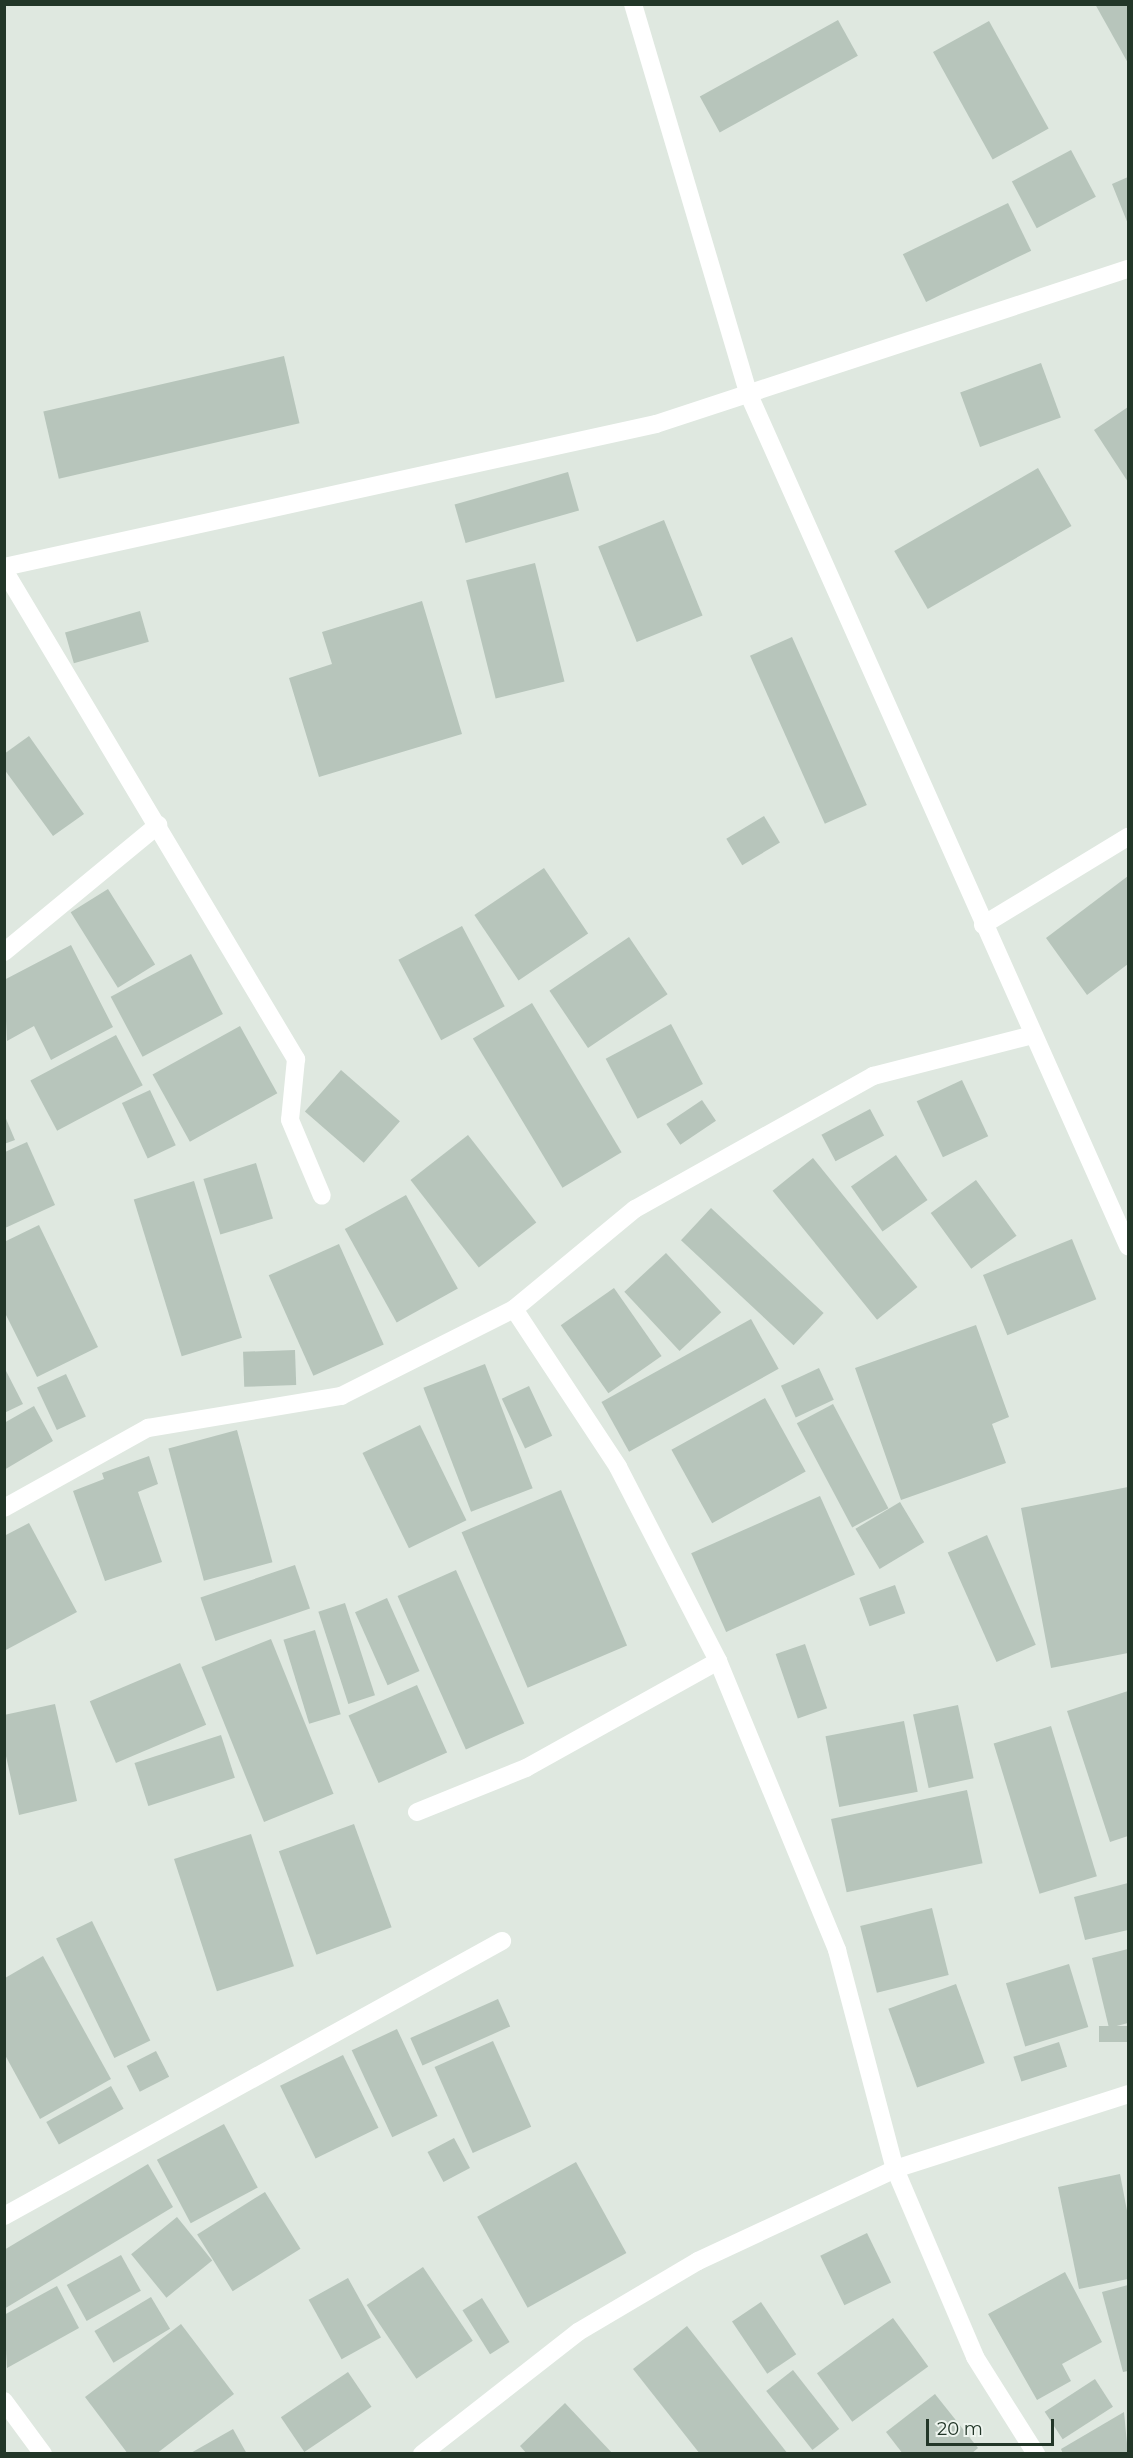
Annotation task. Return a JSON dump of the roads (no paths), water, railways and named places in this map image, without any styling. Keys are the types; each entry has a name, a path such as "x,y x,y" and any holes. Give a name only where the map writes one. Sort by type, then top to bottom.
{"street":[{"path":"633,4 749,395 983,925 1128,1246"},
{"path":"322,1196 290,1120 296,1059 4,568 656,424 1128,269"},
{"path":"4,952 158,825"},
{"path":"983,925 1128,837"},
{"path":"4,1508 148,1428 341,1396 514,1309 635,1209 873,1076 1033,1035"},
{"path":"514,1309 618,1467 718,1661 837,1950 895,2169 975,2357 1036,2454"},
{"path":"417,1812 526,1768 718,1661"},
{"path":"4,2216 502,1941"},
{"path":"422,2454 588,2326 698,2261 895,2169 1128,2094"},
{"path":"4,2402 43,2454"}]}
